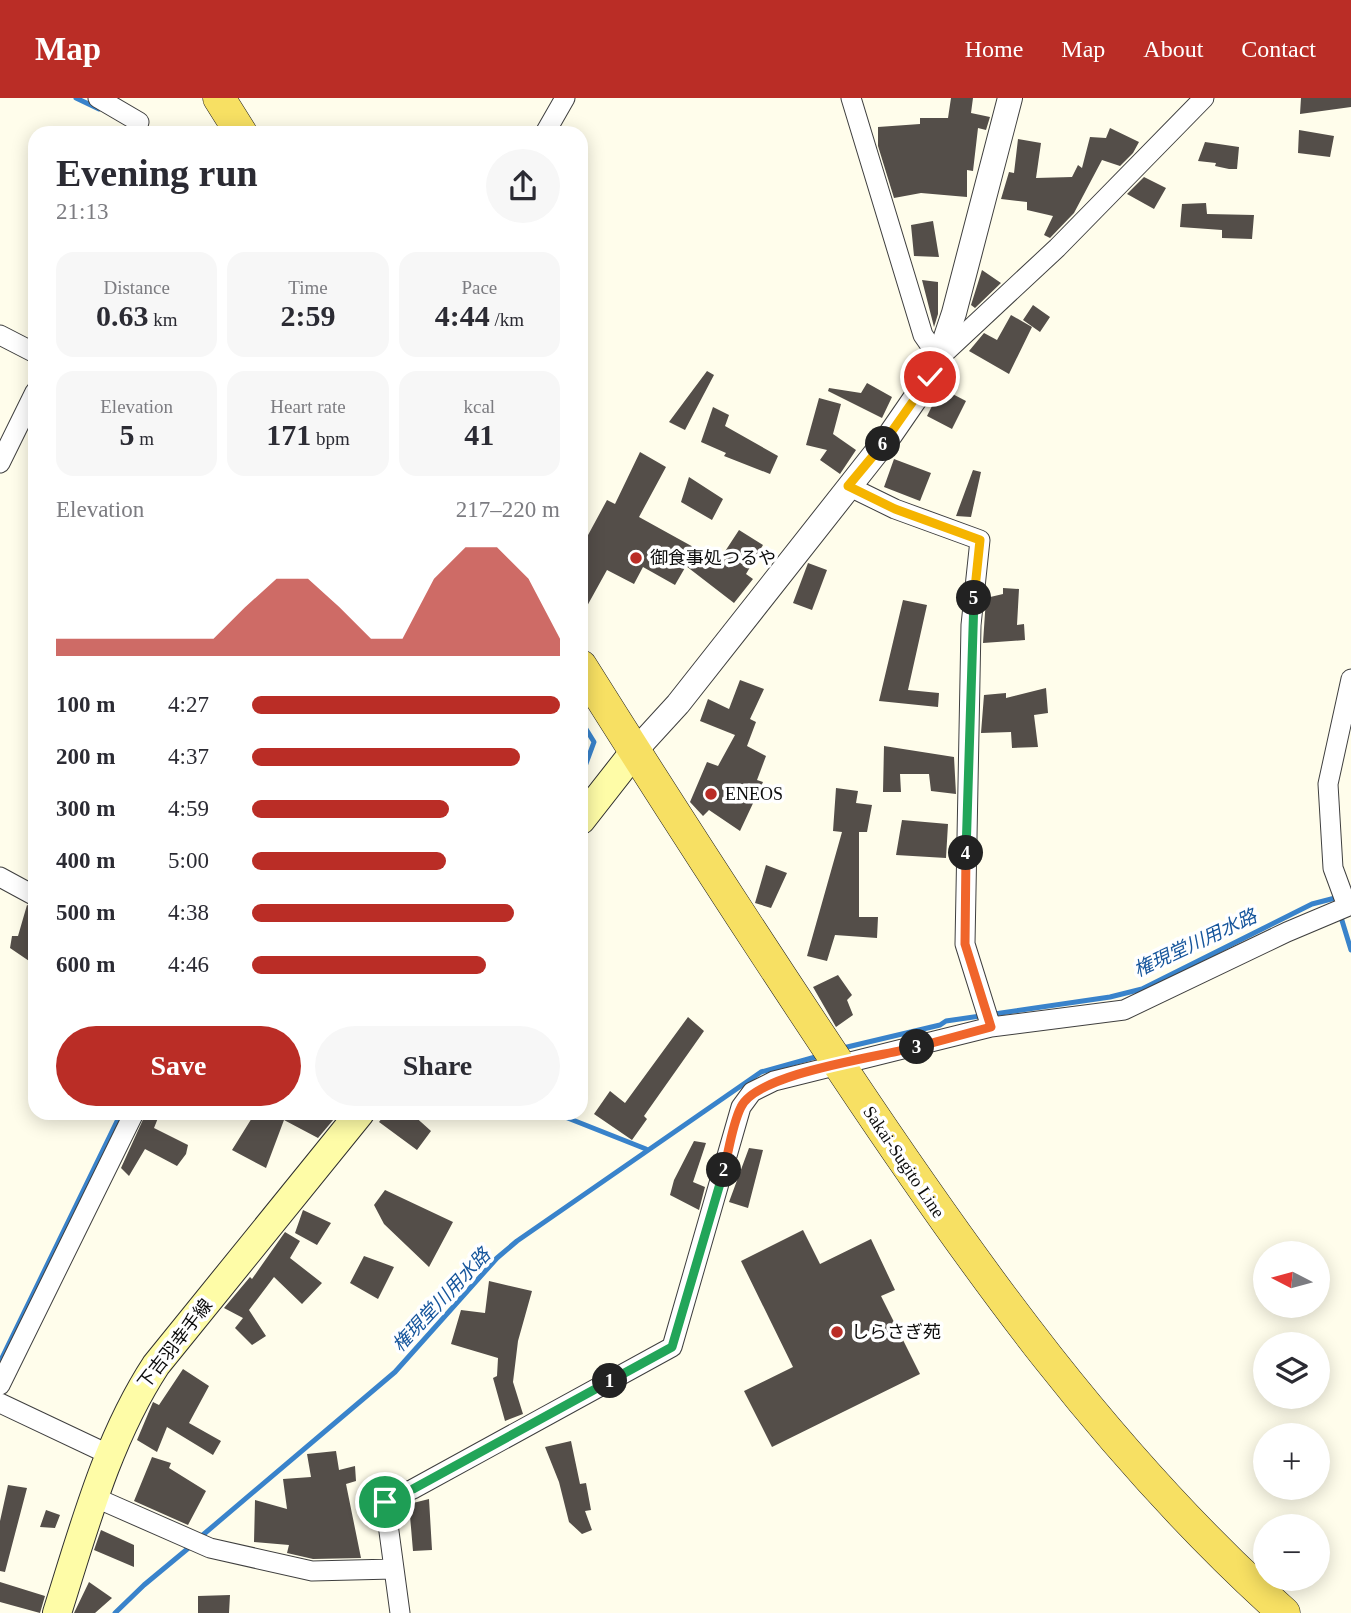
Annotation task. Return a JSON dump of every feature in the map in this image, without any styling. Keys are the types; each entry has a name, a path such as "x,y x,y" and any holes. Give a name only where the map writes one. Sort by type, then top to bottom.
{"main road":[{"path":"219,98 237,126"},
{"name":"Sakai-Sugito Line","path":"588,677 923,1192 1031,1339 1157,1486 1284,1613"},
{"path":"588,811 635,751"},
{"name":"下吉羽幸手線","path":"57,1613 94,1497 132,1401 156,1365 354,1120"}],"street":[{"path":"98,98 139,122 138,126"},
{"path":"549,126 565,98"},
{"path":"851,98 923,335 939,358"},
{"path":"939,358 1010,98"},
{"path":"635,751 678,704 890,435 939,358 1057,248 1204,98"},
{"path":"0,335 28,349"},
{"path":"0,463 28,407"},
{"path":"848,486 895,509 980,540 971,625 965,944 991,1027"},
{"path":"400,1613 385,1502 672,1347 741,1107 752,1092 774,1081 991,1027 1124,1010 1349,906 1333,868 1328,784 1351,679"},
{"path":"0,877 28,892"},
{"path":"0,1385 131,1120"},
{"path":"0,1403 110,1455"},
{"path":"94,1497 210,1548 312,1571 393,1569"}],"building":[{"path":"951,98 973,98 971,113 990,117 986,130 978,128 973,171 967,170 967,197 921,193 894,198 878,146 878,127 920,124 920,118 948,118"},
{"path":"1301,98 1351,98 1351,107 1300,114"},
{"path":"1110,128 1139,142 1133,153 1120,166 1102,160 1074,213 1050,238 1044,235 1053,216 1027,210 1027,202 1001,199 1009,172 1014,173 1018,139 1041,143 1036,178 1072,177 1078,165 1082,168 1090,137 1106,138"},
{"path":"1299,130 1334,136 1330,157 1298,153"},
{"path":"1205,142 1239,147 1237,169 1198,161"},
{"path":"1144,177 1166,188 1154,209 1127,194"},
{"path":"1206,203 1207,214 1254,215 1252,239 1222,238 1222,230 1180,227 1182,204"},
{"path":"933,221 939,257 914,256 911,225"},
{"path":"982,270 1001,283 975,308 971,305"},
{"path":"922,280 938,282 938,314 934,327"},
{"path":"1033,305 1050,317 1040,332 1023,320"},
{"path":"1011,315 1032,327 1009,374 969,351 984,333 997,340"},
{"path":"707,371 714,375 685,430 669,422"},
{"path":"867,383 892,397 882,418 828,391 829,388 861,393"},
{"path":"941,388 966,401 952,429 927,416"},
{"path":"819,398 841,404 833,434 856,450 840,474 820,460 827,450 806,445"},
{"path":"713,407 729,415 725,426 778,456 770,474 724,456 726,453 701,442"},
{"path":"640,452 666,467 639,517 715,559 719,553 722,556 739,530 763,545 746,574 753,579 734,603 686,566 675,585 643,567 634,584 607,570 588,604 588,535 607,500 615,504"},
{"path":"894,459 931,473 920,501 884,487"},
{"path":"973,470 981,472 971,517 956,516"},
{"path":"689,477 723,499 712,520 681,502"},
{"path":"808,563 827,570 812,610 793,603"},
{"path":"1003,588 1019,589 1017,625 1024,624 1025,640 983,643 986,598 1003,594"},
{"path":"903,600 927,605 908,690 939,693 938,707 879,701"},
{"path":"740,680 764,689 750,719 756,722 747,746 766,756 757,780 763,782 740,831 709,810 703,816 690,802 707,762 718,766 735,735 700,721 708,699 729,709"},
{"path":"1046,688 1048,713 1034,715 1038,747 1012,748 1011,732 981,733 984,695 1006,693 1006,698"},
{"path":"884,746 954,757 956,794 931,791 929,774 900,774 901,792 883,792"},
{"path":"836,788 858,791 856,803 872,805 867,832 859,832 859,917 878,917 877,938 835,935 827,961 807,956 842,832 833,831"},
{"path":"902,820 948,824 946,858 896,855"},
{"path":"766,865 787,873 771,908 755,903"},
{"path":"27,905 28,960 10,948 12,936 18,936"},
{"path":"838,975 852,995 847,1000 853,1015 836,1027 813,987"},
{"path":"688,1017 704,1031 644,1116 647,1119 632,1140 594,1114 610,1091 625,1103"},
{"path":"143,1120 157,1120 154,1128 188,1145 186,1154 177,1166 145,1149 129,1176 121,1168"},
{"path":"251,1120 284,1120 266,1168 232,1150"},
{"path":"284,1120 333,1120 318,1138"},
{"path":"419,1120 431,1131 417,1150 379,1122"},
{"path":"694,1141 706,1143 693,1182 705,1187 699,1210 670,1195 674,1180"},
{"path":"749,1148 763,1150 748,1208 729,1202"},
{"path":"385,1190 453,1222 429,1267 384,1224 374,1205"},
{"path":"303,1210 331,1223 317,1245 295,1233"},
{"name":"しらさぎ苑","path":"803,1230 820,1264 871,1239 895,1290 881,1296 920,1374 772,1447 744,1391 793,1367 741,1261"},
{"path":"285,1232 300,1241 290,1258 322,1283 302,1304 274,1277 249,1310 266,1336 252,1345 235,1328 243,1318 224,1308 250,1277 252,1279"},
{"path":"364,1256 394,1267 378,1299 350,1283"},
{"path":"489,1281 532,1291 518,1341 513,1382 523,1414 505,1421 493,1378 497,1376 498,1358 451,1344 461,1310 485,1313"},
{"path":"183,1369 209,1386 189,1423 221,1441 213,1455 167,1427 157,1452 137,1440 153,1402 159,1405"},
{"path":"571,1441 580,1484 586,1483 591,1510 585,1511 592,1530 582,1534 569,1522 559,1482 545,1447"},
{"path":"336,1451 339,1470 355,1466 356,1481 346,1484 361,1558 313,1559 287,1553 289,1545 254,1542 255,1500 287,1509 283,1479 311,1477 307,1454"},
{"path":"152,1457 171,1463 169,1468 206,1491 188,1525 134,1501"},
{"path":"8,1485 27,1488 5,1572 0,1571 0,1521"},
{"path":"429,1499 432,1550 413,1551 409,1504"},
{"path":"46,1510 60,1515 55,1528 40,1527"},
{"path":"101,1530 134,1545 134,1567 94,1550"},
{"path":"0,1582 45,1596 40,1613 0,1602"},
{"path":"89,1582 112,1598 95,1613 74,1613"},
{"path":"230,1595 229,1613 198,1613 198,1596"}],"waterway":[{"path":"76,98 99,109"},
{"path":"588,732 594,742 588,758"},
{"name":"権現堂川用水路","path":"843,1048 940,1025 946,1021 1110,997 1142,989 1312,904 1339,897"},
{"path":"1340,914 1351,950"},
{"name":"権現堂川用水路","path":"198,1539 395,1372 497,1258 517,1241 761,1072 819,1056"},
{"path":"0,1362 118,1120"},
{"path":"573,1120 646,1149"},
{"name":"権現堂川用水路","path":"115,1613 191,1546"}],"place":[{"name":"御食事処つるや","path":"636,558"},
{"name":"ENEOS","path":"711,794"},
{"name":"しらさぎ苑","path":"837,1332"}],"route":[{"path":"385,1502 672,1347 741,1107 752,1092 774,1081 991,1027 965,944 971,625 980,540 895,509 848,486 890,435 930,377"}]}
